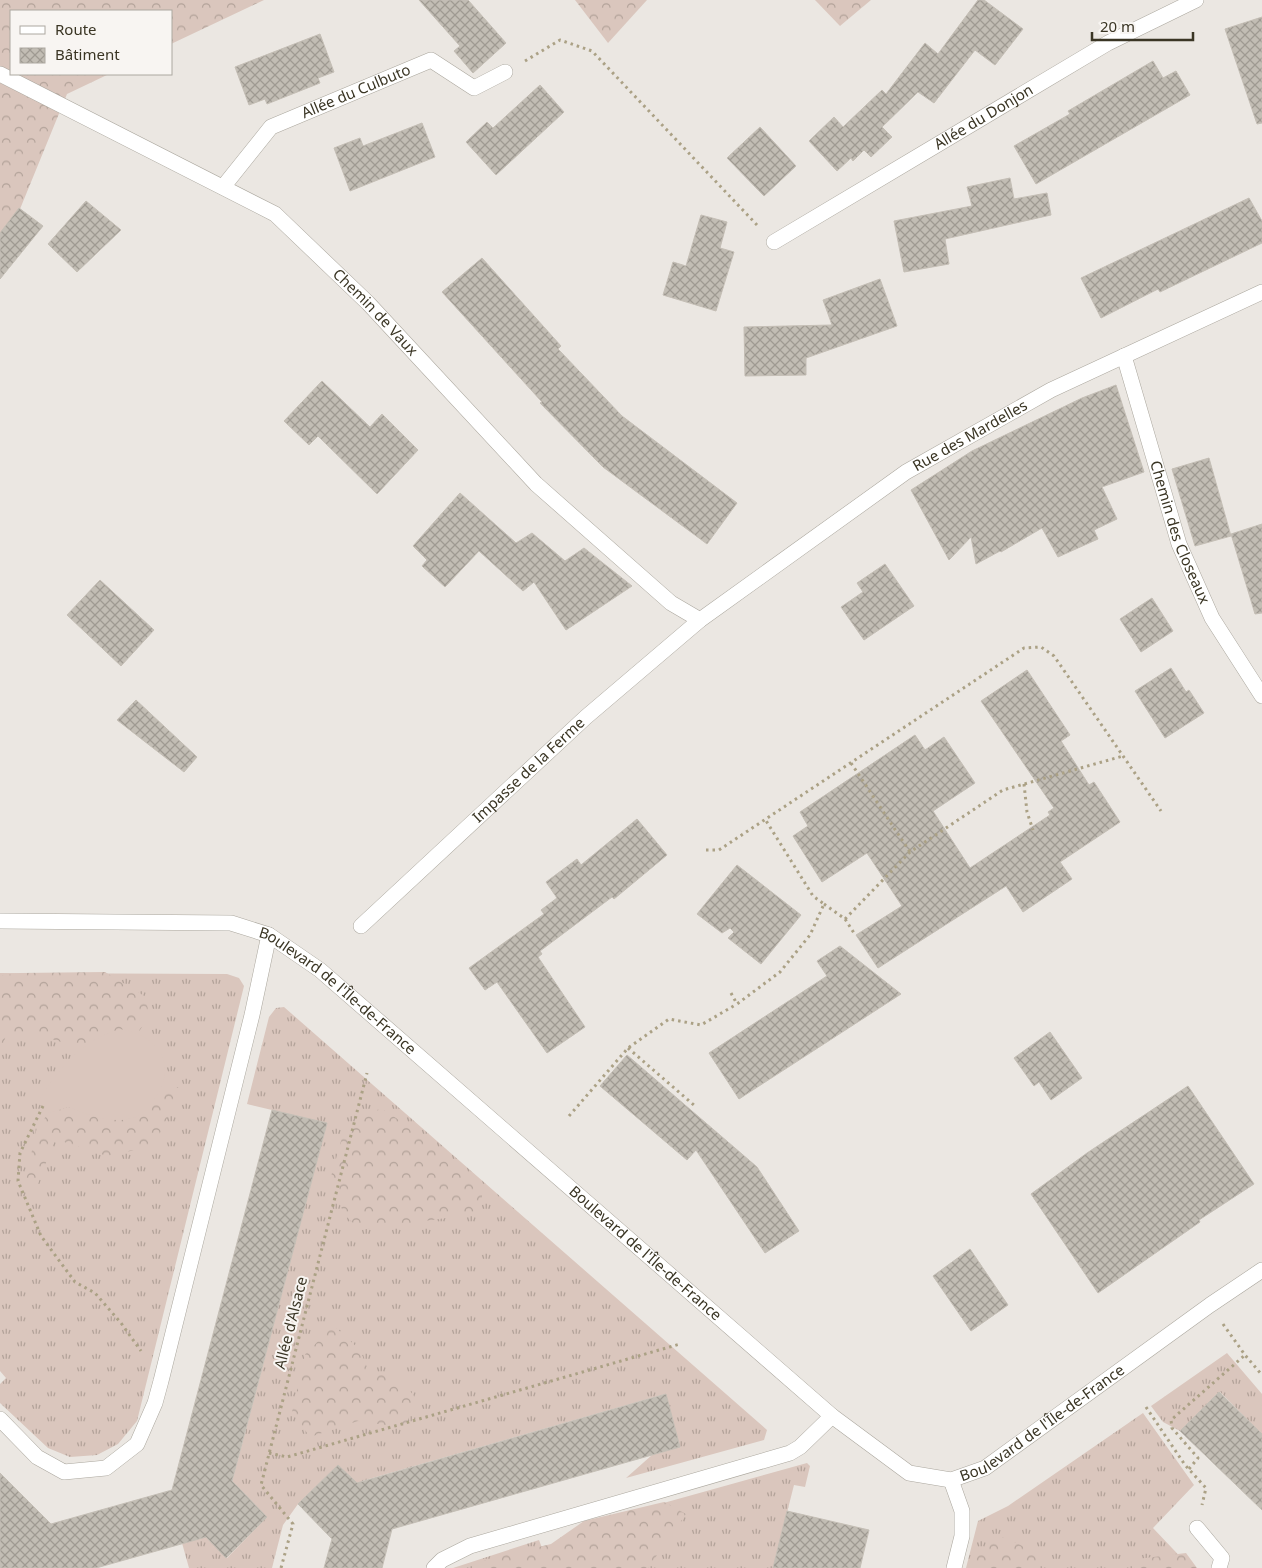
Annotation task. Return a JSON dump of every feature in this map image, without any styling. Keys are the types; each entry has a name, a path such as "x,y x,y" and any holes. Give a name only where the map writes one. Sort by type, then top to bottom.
{"street":[{"name":"Allée du Donjon","path":"774,242 1108,43 1196,0"},
{"name":"Allée du Culbuto","path":"223,187 271,127 431,60 474,88 505,72"},
{"name":"Chemin de Vaux","path":"0,74 275,214 368,303 536,484 671,603 700,620"},
{"name":"Rue des Mardelles","path":"700,620 906,472 1051,390 1262,292"},
{"name":"Chemin des Closeaux","path":"1124,356 1180,544 1212,618 1262,696"},
{"name":"Impasse de la Ferme","path":"361,926 586,717 700,620"},
{"name":"Boulevard de l'Île-de-France","path":"0,920 231,923 270,935 320,970 832,1416 909,1473 951,1480 985,1468 1210,1305 1262,1270"},
{"path":"0,1419 38,1456 64,1472 106,1468 137,1444 155,1403 161,1381 252,1015 270,935"},
{"path":"434,1568 442,1560 470,1546 790,1454 800,1447 832,1416"},
{"path":"951,1480 962,1511 962,1536 954,1568"},
{"path":"1197,1528 1222,1558 1219,1568"}],"path":[{"path":"505,72 560,40 592,51 774,242"},
{"path":"706,850 719,850 1024,648 1041,647 1054,656 1161,811"},
{"path":"844,919 910,852 1003,790 1123,756"},
{"path":"851,763 910,852"},
{"path":"1024,784 1027,812 1033,830"},
{"path":"765,820 813,896 844,919 854,933"},
{"path":"569,1116 628,1048 670,1018 702,1025 737,1004 780,972 810,935 824,904"},
{"path":"731,993 737,1004"},
{"path":"628,1048 695,1106"},
{"name":"Allée d'Alsace","path":"281,1568 293,1524 261,1485 366,1073"},
{"path":"43,1106 20,1153 18,1181 41,1236 75,1282 95,1293 121,1323 161,1381"},
{"path":"1210,1305 1245,1355 1262,1375"},
{"path":"269,1453 287,1457 680,1344"},
{"path":"1189,1469 1198,1458 1172,1428 1171,1420 1245,1355"},
{"path":"1146,1407 1189,1469 1206,1488 1197,1528"}],"green space":[{"path":"0,0 264,0 172,44 172,10 10,10 10,75 107,75 67,94 0,258"},
{"path":"575,0 647,0 608,43"},
{"path":"815,0 871,0 840,26"},
{"path":"105,972 146,997 149,1017 128,1047 88,1051 46,1037 6,1036 0,1051 0,976 20,973"},
{"path":"0,973 227,974 239,978 244,986 137,1421 118,1444 97,1455 70,1457 48,1448 0,1403 0,1384 6,1378 0,1371"},
{"path":"284,1007 767,1430 764,1440 626,1478 652,1455 680,1447 665,1394 362,1481 364,1490 338,1465 298,1504 283,1525 272,1568 189,1568 182,1543 203,1533 227,1558 267,1517 238,1487 235,1489 231,1486 327,1123 247,1104 269,1017 276,1008"},
{"path":"120,1029 134,1032 155,1045 165,1064 165,1076 161,1088 148,1108 136,1117 119,1120 93,1116 69,1107 48,1113 39,1100 63,1066 94,1040"},
{"path":"163,1084 181,1088 154,1146 107,1156 55,1139 36,1189 26,1178 37,1127 50,1112 69,1107 88,1116 156,1097"},
{"path":"381,1108 432,1142 482,1195 482,1213 360,1230 344,1214 330,1180 345,1127"},
{"path":"333,1325 360,1350 369,1372 398,1376 414,1396 406,1428 358,1421 310,1437 292,1412 305,1355"},
{"path":"1227,1353 1262,1394 1262,1434 1220,1392 1180,1431 1163,1422 1151,1406"},
{"path":"1143,1413 1194,1485 1153,1528 1191,1568 966,1568 978,1521 1008,1506"},
{"path":"807,1463 810,1466 805,1487 794,1485 773,1568 453,1568 539,1540 545,1556 581,1526"},
{"path":"664,1502 686,1514 648,1568 473,1568 474,1563 551,1544 584,1521"},
{"path":"1004,1537 1043,1556 1039,1568 974,1568 978,1551"},
{"path":"1186,1553 1197,1568 1134,1568 1137,1559"}],"building":[{"path":"419,0 468,0 506,43 473,73 454,51 460,46"},
{"path":"978,0 984,0 1023,29 995,65 975,50 934,103 918,92 882,127 892,137 871,157 864,150 853,161 851,158 837,171 809,141 834,117 843,127 882,90 886,94 925,43 938,54"},
{"path":"1262,17 1262,123 1257,124 1225,29"},
{"path":"320,34 334,72 318,78 320,83 267,104 265,99 249,105 235,67"},
{"path":"1153,61 1163,78 1176,71 1190,95 1036,184 1014,146 1070,114 1068,111"},
{"path":"540,85 564,112 496,175 466,142 487,122 493,128"},
{"path":"422,123 435,157 350,191 334,148 360,138 363,146"},
{"path":"760,127 796,166 764,196 727,158"},
{"path":"1010,178 1014,199 1047,193 1051,215 945,239 949,264 904,272 894,221 972,206 967,187"},
{"path":"1249,198 1262,221 1262,243 1160,292 1158,289 1101,318 1081,278"},
{"path":"86,201 121,230 77,272 48,244"},
{"path":"19,208 43,226 0,279 0,233"},
{"path":"701,215 727,222 720,248 734,252 716,311 663,295 673,262 686,266"},
{"path":"482,258 561,346 558,349 622,416 737,503 707,544 603,467 540,403 542,402 442,292"},
{"path":"880,279 897,326 806,358 806,375 745,376 744,327 832,325 823,300"},
{"path":"322,381 370,427 382,414 418,450 377,494 318,436 309,445 284,421"},
{"path":"1116,385 1144,472 1102,487 1117,519 1094,530 1098,539 1058,557 1042,528 976,564 971,537 949,560 911,490 972,451 1082,398"},
{"path":"1209,458 1231,536 1195,546 1172,469"},
{"path":"460,493 516,543 532,533 565,561 584,548 632,586 566,630 534,582 523,591 479,551 445,587 422,566 427,560 413,546"},
{"path":"1262,524 1262,613 1255,614 1231,534"},
{"path":"885,564 914,606 864,640 841,607 863,592 857,583"},
{"path":"100,580 154,630 121,666 67,615"},
{"path":"1152,598 1173,631 1141,652 1120,619"},
{"path":"1171,668 1186,692 1189,690 1204,713 1165,738 1135,691"},
{"path":"1027,670 1070,735 1061,741 1089,785 1094,782 1120,822 1060,862 1072,879 1023,912 1006,886 878,968 856,935 902,906 867,853 822,882 793,836 808,826 800,812 915,735 925,750 944,737 975,783 933,811 970,868 1050,815 1048,812 1054,808 981,701"},
{"path":"136,700 197,757 184,772 117,720"},
{"path":"637,819 667,855 614,899 612,897 540,951 542,954 538,957 585,1027 547,1053 497,982 485,990 469,968 544,914 541,910 557,898 546,882 577,859 581,865"},
{"path":"737,865 801,915 761,964 728,938 734,932 730,928 722,933 697,914"},
{"path":"840,946 901,994 739,1099 709,1053 827,976 817,961"},
{"path":"1050,1032 1082,1078 1051,1100 1039,1082 1034,1086 1014,1058"},
{"path":"627,1055 757,1167 799,1231 765,1253 696,1150 687,1160 600,1086"},
{"path":"1188,1086 1254,1184 1199,1220 1200,1222 1098,1293 1031,1194 1087,1153"},
{"path":"272,1110 327,1123 232,1481 267,1517 226,1558 206,1537 96,1568 0,1568 0,1473 51,1524 172,1490"},
{"path":"970,1249 1008,1305 971,1331 933,1276"},
{"path":"1219,1392 1262,1434 1262,1510 1180,1431"},
{"path":"666,1394 680,1447 392,1529 382,1568 324,1568 332,1539 298,1504 338,1465 357,1483"},
{"path":"787,1511 869,1530 860,1568 773,1568"}]}
